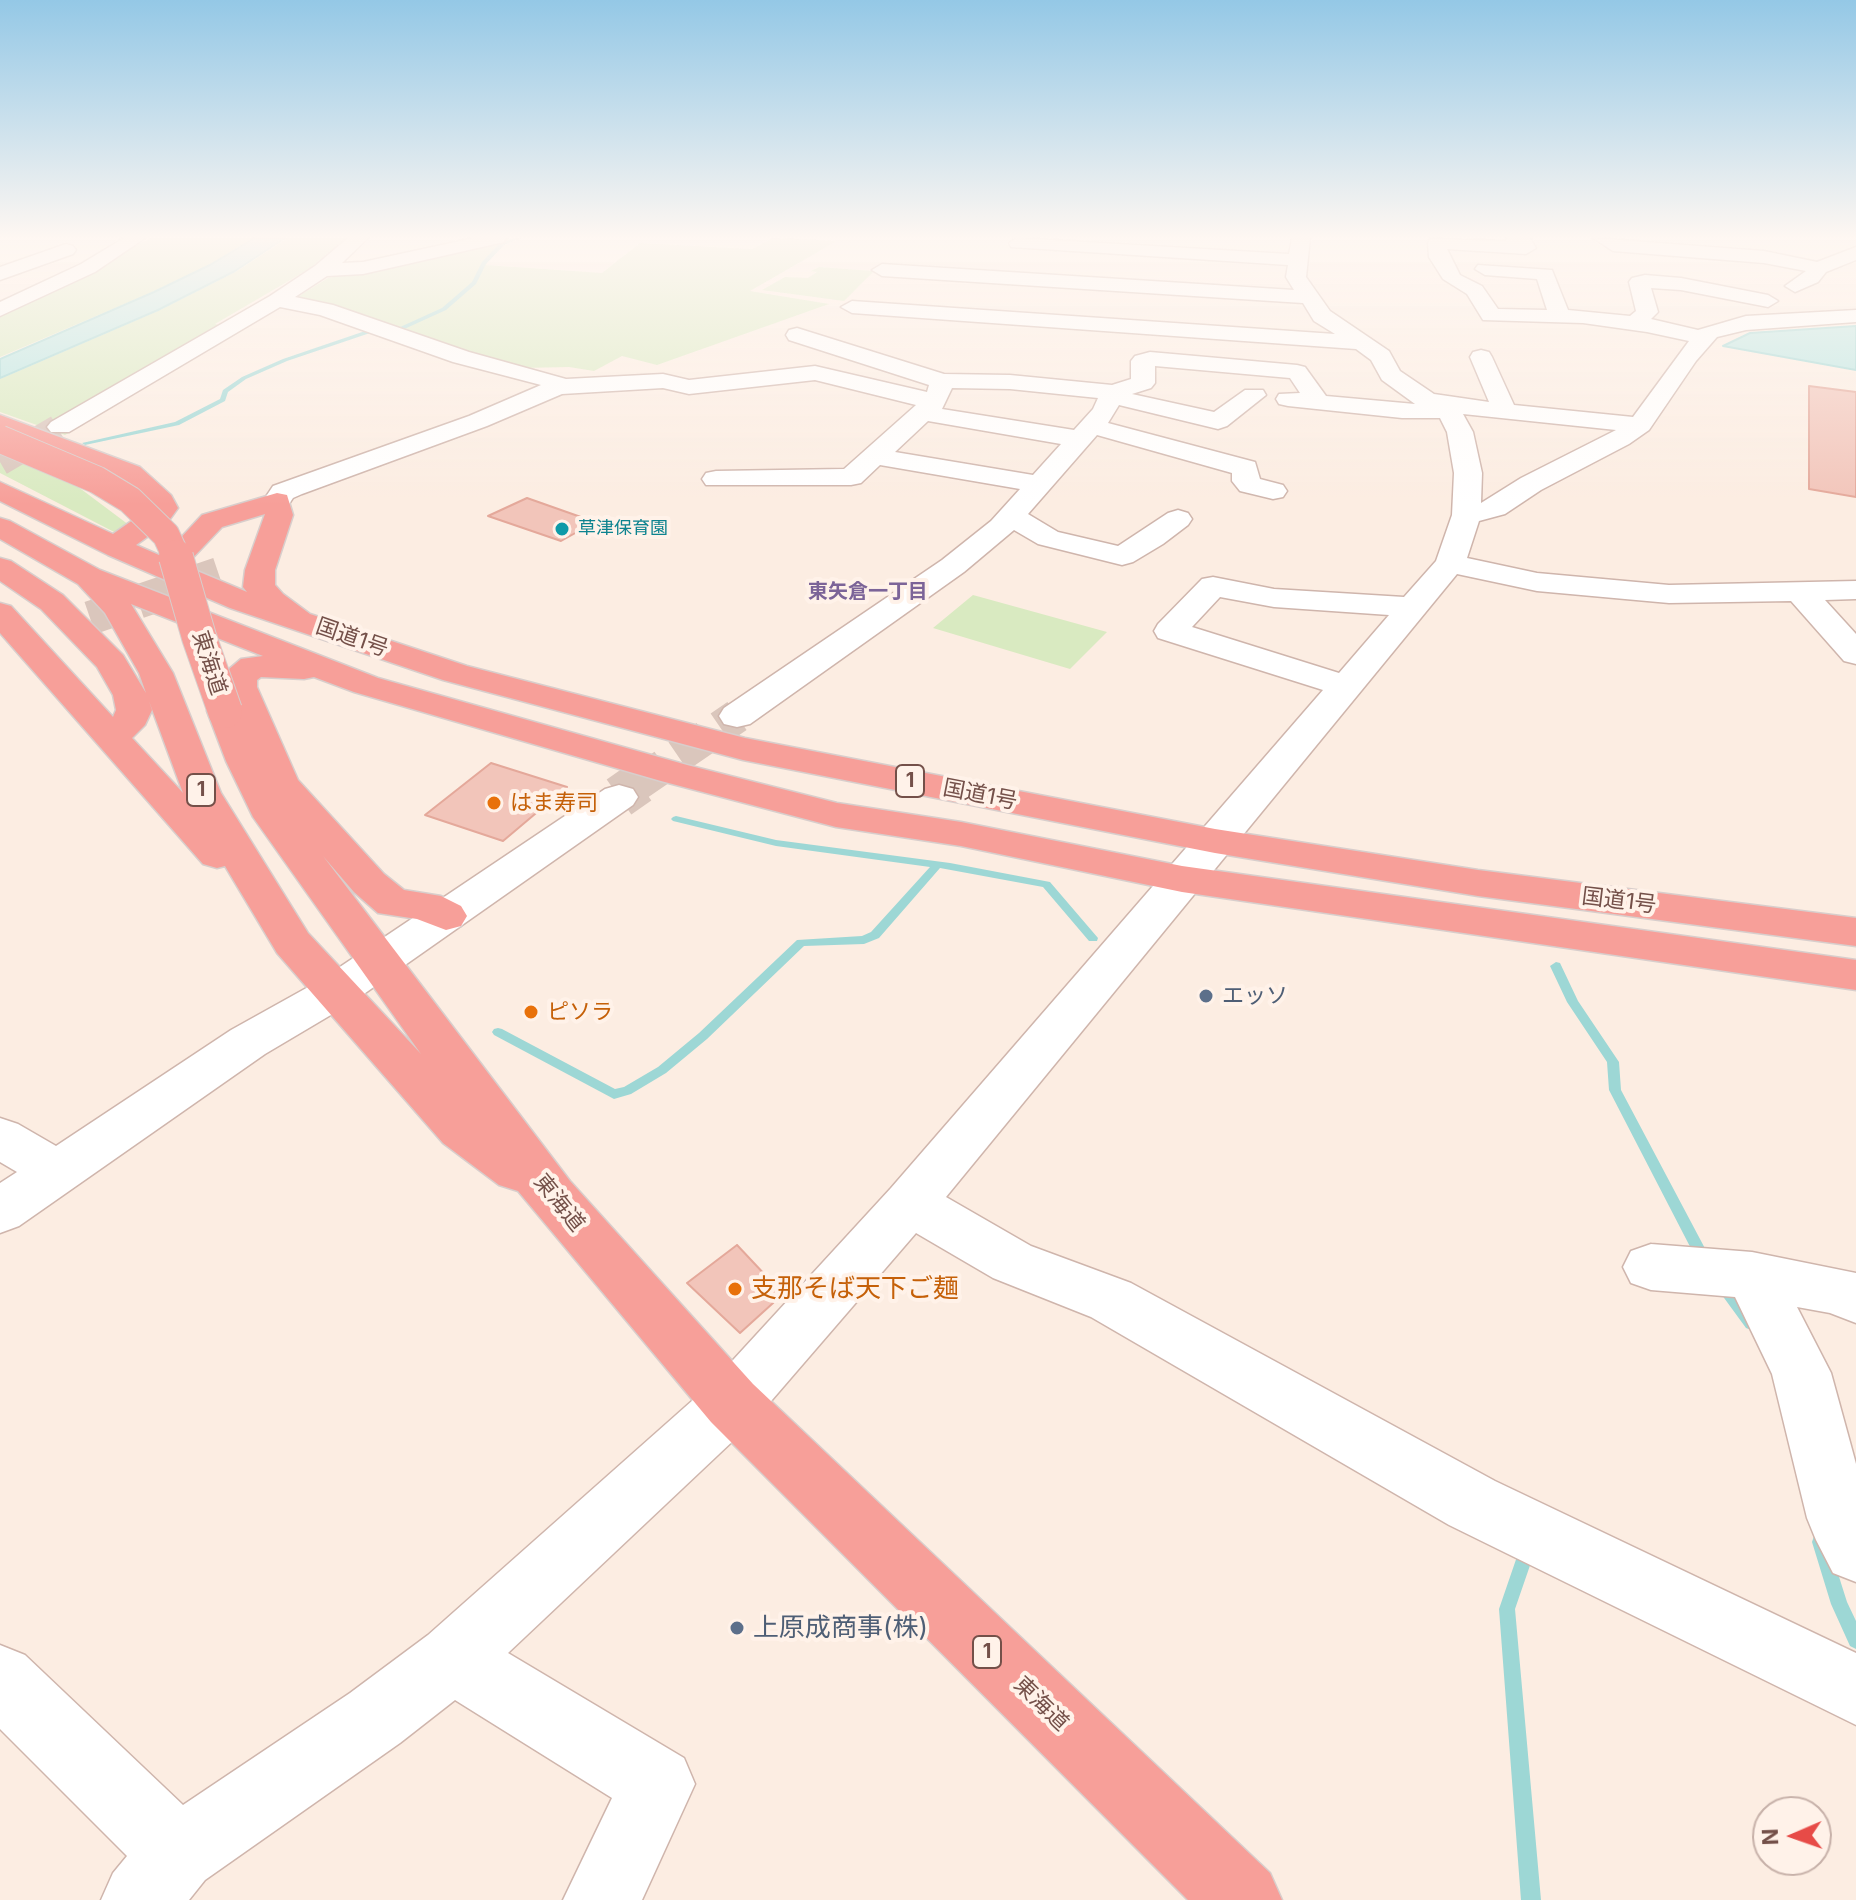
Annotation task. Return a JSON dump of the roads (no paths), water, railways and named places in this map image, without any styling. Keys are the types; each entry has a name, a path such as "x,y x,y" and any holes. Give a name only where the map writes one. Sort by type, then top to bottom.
{"highway":[{"path":"7,431 130,473 161,501 164,508 158,516 121,542 119,549"},
{"name":"東海道","path":"7,431 130,500 166,535 182,569 199,637 225,711 245,761 273,817 381,960 551,1196 732,1403 1243,1900"},
{"name":"国道1号","path":"0,490 119,549 241,601 455,673 690,736 740,732 1215,841 1478,883 1856,932"},
{"path":"154,565 172,561 212,521 277,501"},
{"path":"228,568 244,554 248,528 255,517 277,501"},
{"path":"277,501 279,515 260,570 259,587 272,601 306,623"},
{"name":"1","path":"0,527 89,577 118,609 156,673 202,793 256,888 292,943 461,1129 551,1196"},
{"path":"0,567 82,622 111,662 130,695 134,710 127,725 112,736"},
{"name":"国道1号","path":"89,577 380,689 772,801 836,815 992,840 1182,879 1856,975"},
{"name":"1","path":"0,613 207,847 256,888"},
{"path":"330,671 260,665 248,668 240,677 240,687 281,784 369,883 393,903 426,906 446,916"}],"street":[{"path":"60,427 231,327"},
{"path":"373,327 461,357 556,382 558,387"},
{"path":"1089,347 1097,327"},
{"path":"1135,327 1360,343"},
{"path":"0,1680 159,1877 452,1659 732,1403 910,1203 1450,563 1466,515 1468,473 1460,432 1448,408 1404,387 1390,375 1381,356 1337,327"},
{"path":"1651,327 1702,338"},
{"path":"1466,515 1495,508 1531,484 1620,439 1640,425 1702,338 1714,330 1729,327"},
{"path":"797,335 996,426 1086,432 1245,468 1246,481 1250,485 1273,491"},
{"path":"1013,353 1017,391"},
{"path":"1481,357 1505,411"},
{"path":"1143,383 1143,361 1150,359 1297,372 1318,402"},
{"path":"277,501 283,492 292,488 478,421 558,387 638,381 663,381 689,387 815,373 910,397 933,398 1143,383 1174,387"},
{"path":"1100,388 1218,421 1254,395"},
{"path":"893,609 953,566 1011,516 1104,412 1100,388"},
{"path":"1222,392 1419,412 1448,408 1505,411 1640,425"},
{"path":"716,479 851,477 933,398"},
{"path":"956,470 996,426"},
{"path":"874,456 1039,484"},
{"path":"1011,516 1048,538 1122,556 1178,519"},
{"path":"1450,563 1537,582 1669,594 1827,589 1856,578"},
{"path":"1346,686 1170,631 1213,586 1274,598 1412,607"},
{"path":"1827,589 1856,654"},
{"path":"690,736 874,606 904,614 740,732"},
{"path":"0,1211 248,1042 335,992 619,797"},
{"path":"0,1138 57,1171"},
{"path":"910,1203 1012,1262 1111,1300 1472,1503 1856,1690"},
{"path":"1651,1267 1752,1275 1840,1291 1856,1299"},
{"path":"1752,1275 1801,1373 1839,1518 1856,1550"},
{"path":"452,1659 658,1784 602,1900"}],"water":[{"path":"74,327 119,327 0,378 0,359"},
{"path":"1856,327 1856,370 1723,346 1750,333"}],"waterway":[{"path":"389,334 405,327"},
{"path":"85,443 177,424 223,400 225,391 244,378 285,360 371,331"},
{"path":"676,819 776,843 950,866 1046,884 1093,938"},
{"path":"498,1032 614,1094 627,1091 662,1070 703,1036 801,943 864,940 875,935 937,865"},
{"path":"1556,966 1573,1002 1613,1062 1615,1090 1704,1260"},
{"path":"1724,1287 1751,1324"},
{"path":"1820,1542 1839,1604 1856,1640"},
{"path":"1528,1548 1507,1609 1531,1900"}],"tunnel":[{"path":"0,462 60,427"},
{"path":"90,618 219,574"},
{"path":"636,785 737,716"},
{"path":"619,797 639,783"}],"place":[{"name":"草津保育園","path":"562,529"},
{"name":"はま寿司","path":"494,803"},
{"name":"エッソ","path":"1206,996"},
{"name":"ピソラ","path":"531,1012"},
{"name":"支那そば天下ご麺","path":"735,1289"},
{"name":"上原成商事(株)","path":"737,1628"}],"district":[{"name":"東矢倉一丁目","path":"868,592"}]}
